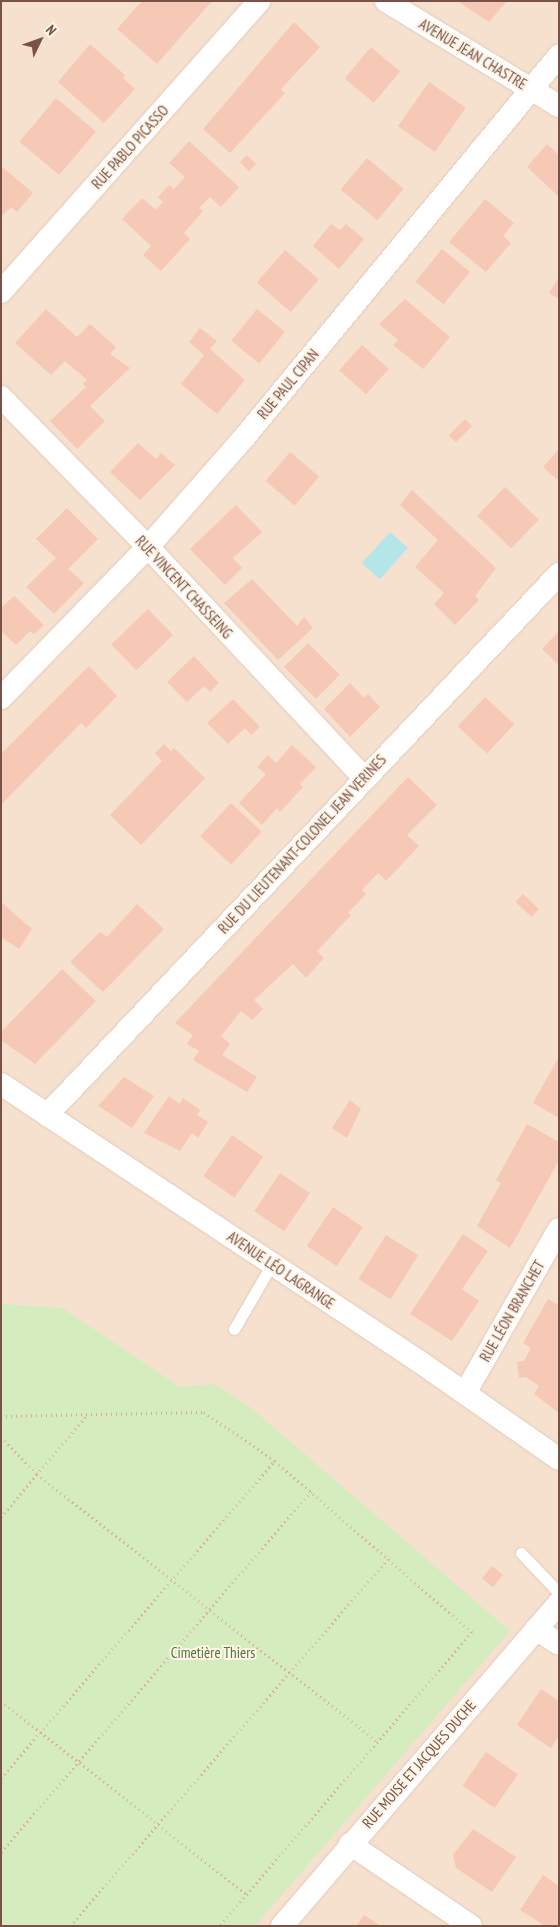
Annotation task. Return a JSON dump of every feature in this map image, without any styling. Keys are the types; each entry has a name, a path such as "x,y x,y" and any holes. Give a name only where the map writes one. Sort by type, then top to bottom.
{"street":[{"name":"RUE PABLO PICASSO","path":"1,292 259,1"},
{"name":"AVENUE JEAN CHASTRE","path":"386,1 559,106"},
{"name":"RUE PAUL CIPAN","path":"1,698 148,547 243,439 559,56"},
{"name":"RUE VINCENT CHASSEING","path":"1,398 148,547 364,778"},
{"name":"RUE DU LIEUTENANT-COLONEL JEAN VERINES","path":"47,1115 559,574"},
{"name":"AVENUE LÉO LAGRANGE","path":"1,1084 272,1264 559,1459"},
{"name":"RUE LÉON BRANCHET","path":"465,1394 559,1229"},
{"name":"RUE MOISE ET JACQUES DUCHE","path":"282,1926 350,1844 559,1603"},
{"path":"536,1629 559,1644"},
{"path":"350,1844 471,1926"}],"lane":[{"path":"234,1328 272,1264"},
{"path":"521,1553 559,1593"}],"path":[{"path":"1,1416 204,1412 275,1460 472,1632 219,1926"},
{"path":"1,1517 87,1414"},
{"path":"1,1437 37,1474 377,1742"},
{"path":"1,1778 275,1460"},
{"path":"1,1852 311,1491"},
{"path":"70,1926 388,1559"},
{"path":"1,1700 246,1894"}],"shaded area":[{"path":"1,1 559,1 559,1926 1,1926"}],"green space":[{"name":"Cimetière Thiers","path":"1,1304 62,1308 180,1387 214,1384 250,1407 510,1631 255,1926 1,1926"}],"water":[{"path":"390,532 408,548 380,579 362,563"}],"building":[{"path":"142,1 212,1 157,64 117,29"},
{"path":"457,1 507,1 489,22"},
{"path":"294,22 320,47 281,89 285,93 230,153 203,129"},
{"path":"90,44 125,75 123,78 135,89 104,123 58,82"},
{"path":"371,47 400,71 374,103 345,78"},
{"path":"429,82 466,108 435,152 398,126"},
{"path":"56,98 96,131 59,175 19,142"},
{"path":"189,141 239,187 221,207 210,197 199,208 203,211 184,233 190,239 161,271 143,255 151,246 122,219 142,198 156,210 163,202 158,197 169,185 174,189 185,177 169,163"},
{"path":"547,144 559,155 558,196 527,167"},
{"path":"247,155 256,164 249,171 240,162"},
{"path":"367,158 404,189 377,220 341,189"},
{"path":"1,166 33,193 17,212 11,207 1,217"},
{"path":"485,199 514,223 503,236 511,243 486,272 449,242"},
{"path":"331,224 340,230 346,224 364,239 339,269 313,246"},
{"path":"442,249 470,272 444,304 416,282"},
{"path":"285,250 319,280 291,312 257,282"},
{"path":"559,277 559,299 549,293"},
{"path":"405,299 450,337 423,369 393,345 398,340 379,324"},
{"path":"46,309 77,337 90,324 116,347 110,354 130,368 90,406 105,421 77,449 50,421 86,387 83,384 87,380 65,361 51,375 15,343"},
{"path":"257,309 285,332 259,364 231,341"},
{"path":"200,328 217,341 210,349 245,380 217,414 181,384 204,355 189,342"},
{"path":"362,345 389,369 366,394 339,370"},
{"path":"465,419 472,426 456,442 449,435"},
{"path":"138,443 156,459 161,453 175,465 140,500 110,472"},
{"path":"559,449 559,481 543,467"},
{"path":"290,452 319,476 295,506 266,481"},
{"path":"505,487 539,520 511,548 477,516"},
{"path":"412,490 496,568 475,596 479,600 455,625 434,604 444,593 415,567 438,540 400,505"},
{"path":"236,505 262,532 233,558 242,568 225,585 190,549"},
{"path":"67,508 98,539 68,569 84,583 54,614 26,587 56,558 36,539"},
{"path":"252,579 297,626 304,617 313,628 278,660 224,603"},
{"path":"14,596 44,625 34,634 30,631 16,645 1,631 1,608"},
{"path":"148,609 173,635 136,670 111,644"},
{"path":"559,631 559,665 542,649"},
{"path":"308,643 340,675 316,699 284,667"},
{"path":"194,656 219,683 210,692 204,686 187,702 167,682"},
{"path":"89,666 117,696 86,728 81,723 1,805 1,754"},
{"path":"350,683 364,698 368,694 380,707 350,737 324,709"},
{"path":"485,697 514,724 487,754 458,726"},
{"path":"233,699 260,727 251,735 245,728 228,744 207,723"},
{"path":"164,744 171,751 174,748 205,778 141,845 110,815 162,761 155,753"},
{"path":"292,745 316,767 300,784 303,787 280,812 277,808 262,825 239,803 266,774 257,767 268,755 276,763"},
{"path":"408,777 437,805 407,835 419,846 386,881 378,873 362,890 366,894 348,913 351,915 317,951 324,958 306,978 293,964 254,1000 263,1009 252,1020 241,1011 221,1036 230,1044 222,1055 257,1077 247,1092 193,1060 199,1051 187,1044 193,1035 175,1023"},
{"path":"231,803 262,832 231,865 200,836"},
{"path":"523,894 539,909 532,917 515,902"},
{"path":"1,902 32,929 19,949 1,937"},
{"path":"137,904 164,929 103,992 70,962 100,932 107,937"},
{"path":"62,969 96,1001 35,1064 1,1040 1,1032"},
{"path":"559,1057 559,1118 533,1103"},
{"path":"124,1077 154,1096 132,1128 98,1106"},
{"path":"169,1096 180,1104 183,1098 200,1110 197,1115 208,1122 198,1138 192,1133 180,1151 144,1133"},
{"path":"350,1100 361,1109 347,1138 332,1128"},
{"path":"527,1124 559,1142 559,1160 510,1248 477,1226 501,1183 496,1180"},
{"path":"232,1135 263,1157 234,1198 203,1176"},
{"path":"280,1173 310,1193 284,1231 254,1211"},
{"path":"333,1207 363,1227 337,1266 307,1246"},
{"path":"463,1234 488,1251 462,1289 479,1301 452,1341 410,1314"},
{"path":"386,1235 418,1255 391,1299 358,1279"},
{"path":"548,1299 559,1305 559,1413 534,1394 539,1386 526,1377 519,1378 517,1362 524,1361 531,1348 523,1343"},
{"path":"492,1566 503,1575 493,1587 482,1578"},
{"path":"541,1689 559,1701 559,1735 551,1748 517,1725"},
{"path":"486,1752 518,1774 494,1808 462,1786"},
{"path":"473,1829 516,1857 492,1892 456,1868 453,1855"},
{"path":"543,1875 559,1886 559,1926 545,1926 520,1910"},
{"path":"364,1915 381,1926 356,1926"}]}
